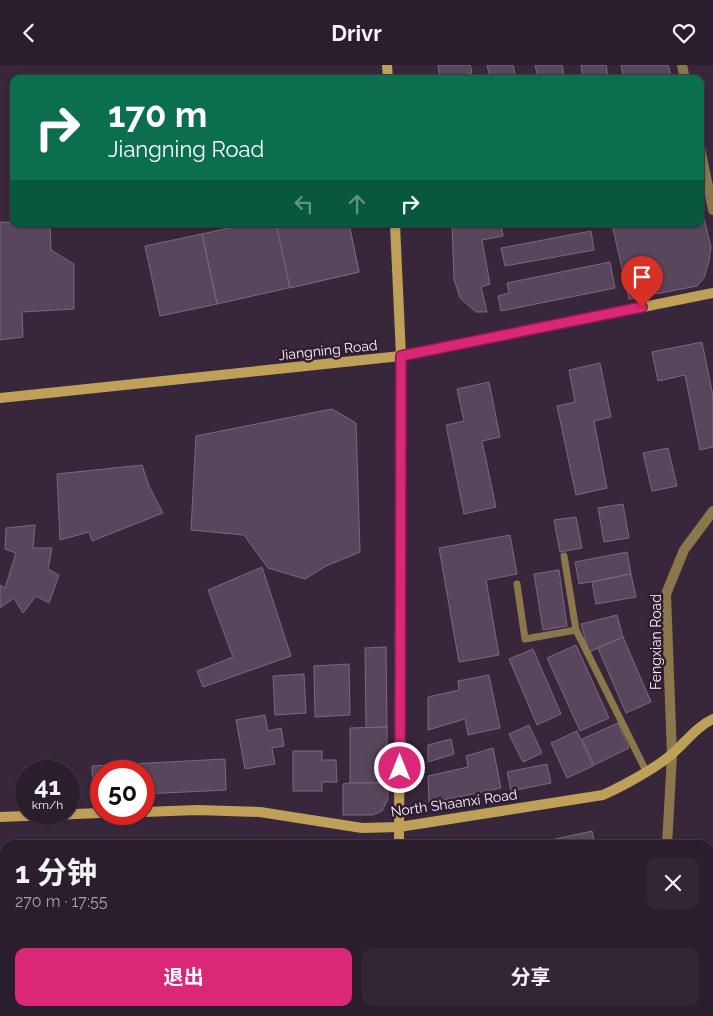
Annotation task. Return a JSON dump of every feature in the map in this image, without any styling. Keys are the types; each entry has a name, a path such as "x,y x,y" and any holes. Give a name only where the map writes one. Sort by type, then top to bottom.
{"main road":[{"path":"395,227 401,356 399,840"},
{"name":"Jiangning Road","path":"0,398 401,356 713,293"},
{"name":"North Shaanxi Road","path":"155,812 197,810 260,812 362,828 399,827 603,795 620,788 672,755 690,735 713,719"},
{"path":"0,817 90,813"}],"street":[{"path":"704,167 713,210"},
{"name":"Fengxian Road","path":"666,840 672,755 666,594 684,550 713,511"}],"lane":[{"path":"564,556 576,630 646,771"},
{"path":"517,584 525,639 576,630"}],"building":[{"path":"438,65 470,65 472,73 466,75 439,75"},
{"path":"487,65 513,65 515,75 489,75"},
{"path":"535,65 562,65 564,75 537,75"},
{"path":"581,65 606,65 608,75 582,75"},
{"path":"621,65 668,65 671,75 623,75"},
{"path":"704,218 711,247 704,278 697,286 629,299 613,227 704,227"},
{"path":"0,222 10,222 10,227 50,227 51,250 74,264 74,309 22,312 23,337 0,340"},
{"path":"233,227 350,227 359,272 217,304 202,234"},
{"path":"277,227 350,227 359,272 290,288"},
{"path":"452,227 502,227 503,236 482,240 490,284 481,287 487,312 476,312 460,298 454,279"},
{"path":"591,231 594,250 505,266 501,248"},
{"path":"202,234 217,304 160,316 145,246"},
{"path":"610,262 615,288 501,311 498,296 509,293 507,283"},
{"path":"702,342 713,396 713,447 700,450 685,375 658,381 652,352"},
{"path":"600,363 611,417 594,421 607,488 576,495 557,406 575,402 569,370"},
{"path":"489,382 500,437 482,441 496,507 464,514 446,425 464,421 457,389"},
{"path":"332,409 356,423 360,552 326,566 305,579 268,568 244,535 191,530 196,436"},
{"path":"668,448 677,486 652,491 643,453"},
{"path":"142,465 149,486 163,513 92,541 89,532 60,540 57,474"},
{"path":"623,504 629,538 604,542 598,508"},
{"path":"576,517 582,548 560,552 554,520"},
{"path":"35,525 33,548 52,548 48,569 59,575 49,603 36,596 23,613 14,598 0,608 0,585 5,588 16,553 5,549 6,528"},
{"path":"510,535 517,574 486,580 499,655 459,662 439,548"},
{"path":"627,552 631,574 579,584 575,562"},
{"path":"262,567 291,656 203,687 197,671 233,657 208,590"},
{"path":"559,570 567,626 543,630 534,574"},
{"path":"631,574 636,597 596,604 592,582"},
{"path":"617,615 623,637 589,652 581,624"},
{"path":"623,637 651,702 626,713 598,648"},
{"path":"576,645 609,718 580,731 547,658"},
{"path":"386,647 387,727 366,728 365,648"},
{"path":"533,649 561,714 537,725 509,659"},
{"path":"349,664 350,715 315,717 314,666"},
{"path":"304,674 306,713 275,715 273,676"},
{"path":"489,675 500,728 468,735 465,719 428,730 428,697 459,690 458,681"},
{"path":"265,715 268,731 281,728 284,746 272,748 275,764 245,769 236,720"},
{"path":"618,723 629,748 594,765 582,739"},
{"path":"529,725 542,753 523,762 509,734"},
{"path":"387,727 387,783 350,783 350,728"},
{"path":"577,731 593,766 567,778 551,743"},
{"path":"451,739 454,754 428,762 428,745"},
{"path":"493,748 501,788 429,803 428,776 468,767 466,756"},
{"path":"293,751 322,751 322,760 336,760 337,782 322,782 322,791 293,791"},
{"path":"225,759 226,790 155,793 155,763"},
{"path":"547,764 551,783 511,791 507,772"},
{"path":"387,783 388,799 382,811 373,815 343,815 343,784"},
{"path":"592,831 594,840 551,840"}],"route":[{"path":"400,768 401,356 642,307"}]}
